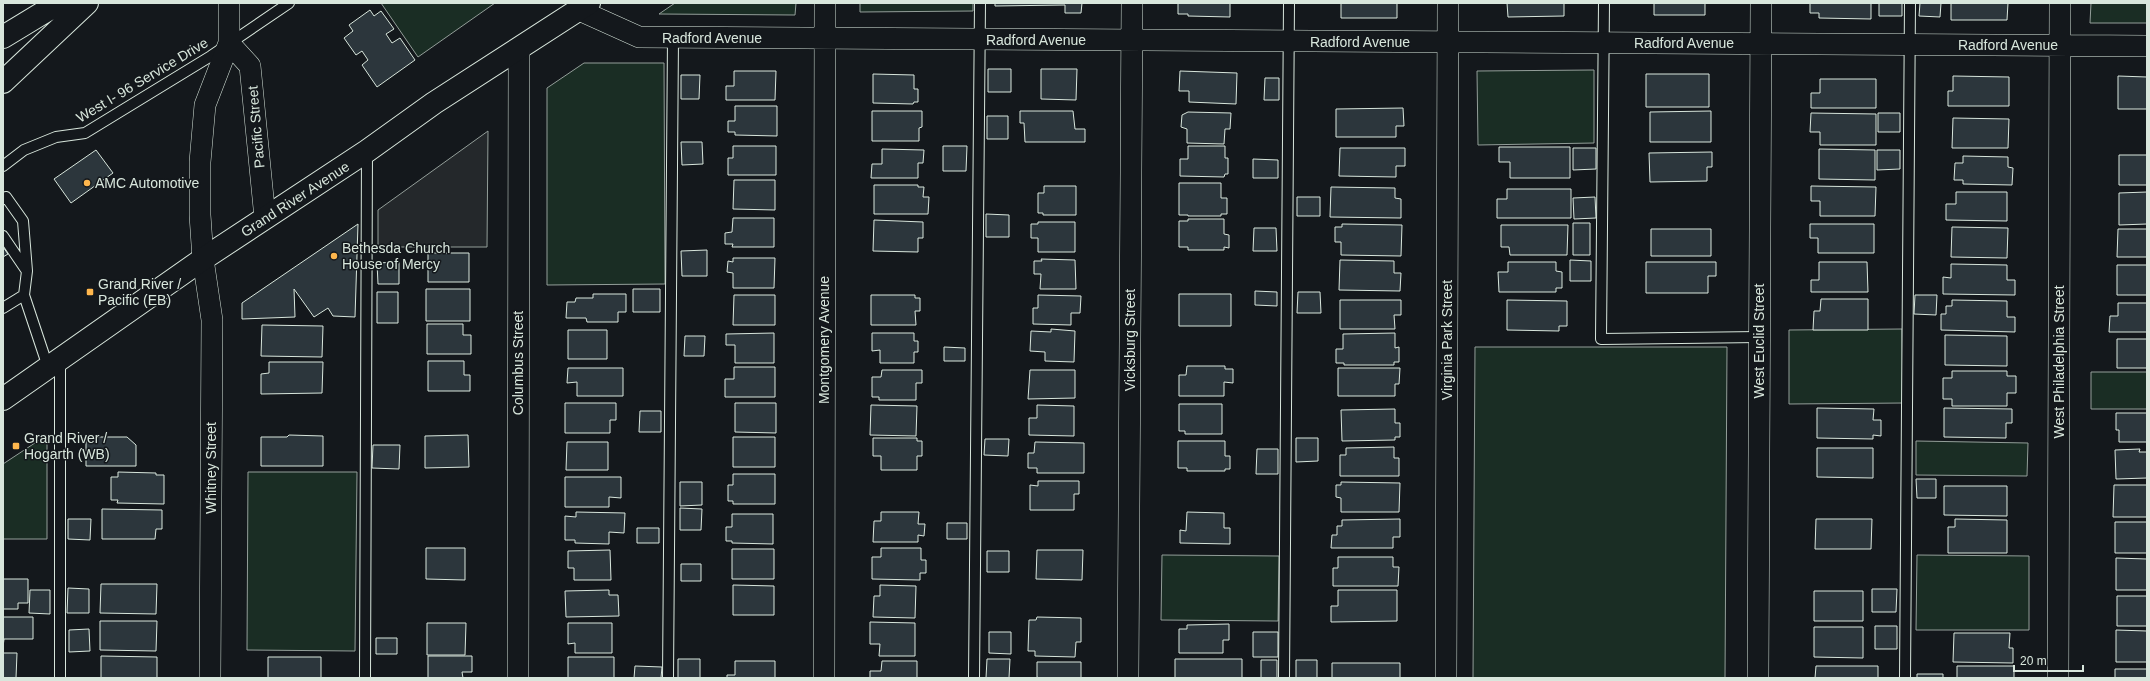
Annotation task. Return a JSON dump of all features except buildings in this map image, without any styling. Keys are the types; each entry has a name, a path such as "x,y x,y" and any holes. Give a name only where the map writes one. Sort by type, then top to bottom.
{"main road":[{"path":"3,36 60,3"},
{"path":"3,82 88,3"},
{"name":"Grand River Avenue","path":"3,399 203,259 367,151 434,104 519,49 581,5"}],"street":[{"path":"203,259 200,215 200,162 205,105 229,44 229,3"},
{"name":"Montgomery Avenue","path":"824,678 825,3"},
{"name":"Vicksburg Street","path":"1128,678 1132,3"},
{"name":"Virginia Park Street","path":"1446,678 1448,3"},
{"name":"West Euclid Street","path":"1758,678 1761,3"},
{"name":"West Philadelphia Street","path":"2058,678 2060,3"},
{"name":"Radford Avenue","path":"581,5 639,38 2147,46"},
{"name":"Pacific Street","path":"229,44 250,66 265,218"},
{"name":"Columbus Street","path":"518,678 519,49"},
{"name":"Whitney Street","path":"203,259 212,320 210,678"}],"lane":[{"name":"West I- 96 Service Drive","path":"3,166 24,150 50,140 85,133 229,44 289,3"},
{"path":"974,678 980,3"},
{"path":"1284,678 1289,3"},
{"path":"1604,3 1601,339 1760,337"},
{"path":"1905,678 1910,3"},
{"path":"668,678 673,38"},
{"path":"365,678 367,151"},
{"path":"4,196 23,221 27,271 24,295 54,363 60,678"},
{"path":"3,236 27,271"},
{"path":"3,308 24,295"}],"green space":[{"path":"381,3 495,3 418,57"},
{"path":"675,3 796,3 795,15 659,14"},
{"path":"860,3 973,3 973,11 860,12"},
{"path":"2091,3 2147,3 2147,23 2090,23"},
{"path":"584,63 664,63 665,284 547,285 547,88"},
{"path":"1594,70 1594,143 1478,145 1477,71"},
{"path":"1902,329 1903,403 1789,404 1789,330"},
{"path":"1475,347 1727,347 1725,678 1473,678"},
{"path":"2091,372 2147,372 2147,409 2091,409"},
{"path":"47,435 47,539 3,539 3,464"},
{"path":"1916,441 2028,443 2027,476 1916,475"},
{"path":"248,472 357,472 355,651 247,650"},
{"path":"1162,555 1279,556 1278,621 1161,620"},
{"path":"1917,555 2029,556 2029,630 1916,630"}],"shaded area":[{"path":"488,131 487,247 378,247 378,210"}],"place":[{"name":"AMC Automotive","path":"87,183"},
{"name":"Bethesda Church House of Mercy","path":"334,256"},
{"name":"Grand River / Pacific (EB)","path":"90,292"},
{"name":"Grand River / Hogarth (WB)","path":"16,446"}]}
